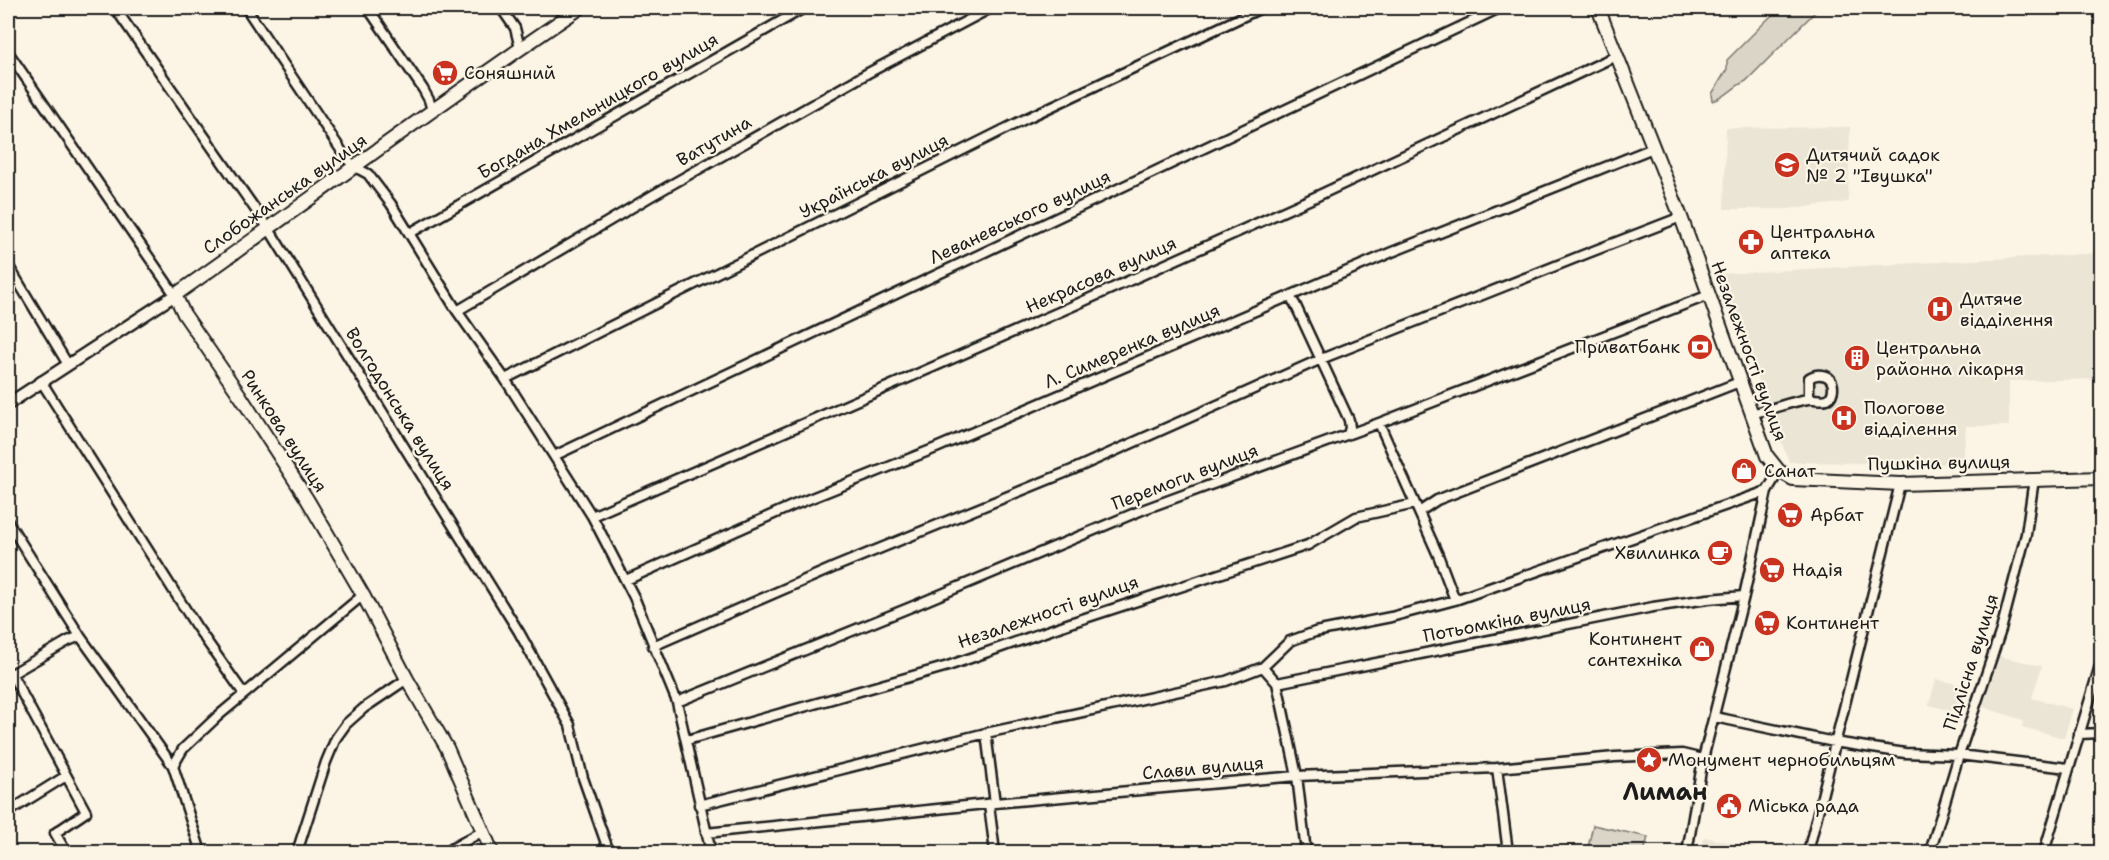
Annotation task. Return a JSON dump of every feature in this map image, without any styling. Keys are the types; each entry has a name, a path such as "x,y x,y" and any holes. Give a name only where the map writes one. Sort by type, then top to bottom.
{"main road":[{"name":"Слобожанська вулиця","path":"175,295 269,230 432,110 579,8"},
{"name":"Незалежності вулиця","path":"1598,8 1681,218 1742,381 1767,456 1779,471"},
{"name":"Ринкова вулиця","path":"175,295 181,309 307,499 363,595 407,679 447,748 492,852"},
{"name":"Пушкіна вулиця","path":"1779,471 1793,479 1899,484 2102,478"}],"street":[{"name":"Волгодонська вулиця","path":"115,8 269,230 519,632 570,725 583,778 609,852"},
{"path":"246,8 347,159 355,167 368,174 410,233 457,311 504,379 592,516 626,580 676,702 687,740 699,805 711,852"},
{"path":"368,8 423,89 432,110"},
{"path":"501,8 514,28 520,48"},
{"name":"Богдана Хмельницкого вулиця","path":"410,233 804,8"},
{"name":"Ватутина","path":"457,311 653,195 868,73 991,8"},
{"name":"Українська вулиця","path":"504,379 1027,118 1261,8"},
{"name":"Леваневського вулиця","path":"554,456 1500,8"},
{"name":"Ринкова вулиця","path":"8,52 175,295"},
{"name":"Некрасова вулиця","path":"592,516 1075,305 1302,203 1618,55"},
{"name":"Л. Симеренка вулиця","path":"626,580 794,505 946,443 1462,223 1653,148"},
{"path":"653,646 817,575 1072,470 1283,378 1321,359 1681,218"},
{"path":"8,265 67,363"},
{"name":"Слобожанська вулиця","path":"8,404 67,363 175,295"},
{"name":"Перемоги вулиця","path":"676,702 1142,510 1379,423 1709,295"},
{"path":"1290,297 1348,420 1350,428 1348,434"},
{"path":"41,381 196,626 244,694"},
{"name":"Незалежності вулиця","path":"687,740 948,666 1070,623 1308,545 1356,517 1417,508 1742,381"},
{"path":"1753,413 1809,399"},
{"path":"1379,423 1455,600"},
{"path":"1687,852 1703,759 1744,596 1767,491 1779,471"},
{"name":"Підлісна вулиця","path":"1930,852 1959,755 2001,630 2026,534 2034,479"},
{"path":"1808,852 1899,484"},
{"path":"699,805 986,733 1227,681 1263,667 1290,641 1315,632 1391,617 1455,600 1767,491"},
{"path":"8,522 80,636 173,766 201,852"},
{"path":"173,766 183,749 244,694 363,595"},
{"name":"Потьомкіна вулиця","path":"1277,683 1653,608 1744,596"},
{"path":"66,852 55,832 86,812 9,675 80,636"},
{"path":"2044,852 2102,659"},
{"path":"1263,667 1277,683 1297,776 1306,852"},
{"path":"297,852 336,738 346,724 364,708 407,679"},
{"path":"1715,717 1905,753 1959,755 2068,768"},
{"path":"986,733 994,852"},
{"path":"2079,734 2102,733"},
{"name":"Слави вулиця","path":"706,833 1297,776 1497,768 1615,757 1682,754 1703,759"},
{"path":"1497,768 1508,852"},
{"path":"8,812 66,776"},
{"path":"446,852 483,831"}],"shaded area":[{"path":"1779,8 1819,8 1746,81 1713,101 1712,94 1727,69 1727,60"},
{"name":"Дитячий садок № 2 \"Івушка\"","path":"1850,127 1848,202 1787,209 1724,209 1726,128"},
{"path":"2101,253 2101,379 2009,381 2009,426 1966,426 1963,464 1789,462 1718,274"},
{"path":"1999,656 2042,666 2032,698 2073,709 2064,738 2022,727 2023,720 1983,707"},
{"path":"1936,679 1968,687 1960,713 1929,705"},
{"path":"1593,825 1648,837 1644,852 1587,852"},
{"path":"1704,837 1775,852 1701,852"}],"place":[{"name":"Соняшний","path":"445,73"},
{"name":"Дитячий садок № 2 \"Івушка\"","path":"1787,165"},
{"name":"Центральна аптека","path":"1751,242"},
{"name":"Дитяче відділення","path":"1940,309"},
{"name":"Приватбанк","path":"1700,347"},
{"name":"Центральна районна лікарня","path":"1857,358"},
{"name":"Пологове відділення","path":"1844,418"},
{"name":"Санат","path":"1744,471"},
{"name":"Арбат","path":"1790,515"},
{"name":"Хвилинка","path":"1720,553"},
{"name":"Надiя","path":"1772,570"},
{"name":"Континент","path":"1767,623"},
{"name":"Континент сантехніка","path":"1702,649"},
{"name":"Монумент чернобильцям","path":"1649,760"},
{"name":"Міська рада","path":"1729,806"}],"district":[{"name":"Лиман","path":"1665,792"}]}
